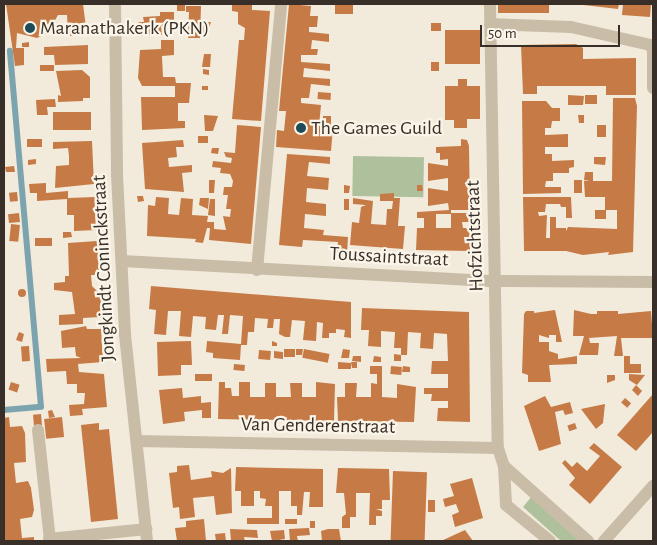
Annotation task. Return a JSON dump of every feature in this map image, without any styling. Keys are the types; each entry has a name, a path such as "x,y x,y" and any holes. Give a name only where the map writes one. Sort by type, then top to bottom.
{"street":[{"name":"Jongkindt Coninckstraat","path":"38,430 49,540 147,535 125,336 116,175 115,4"},
{"path":"258,270 281,4"},
{"name":"Hofzichtstraat","path":"490,4 498,448 504,466 506,505 550,541"},
{"path":"490,24 571,27 650,45 653,50 653,88"},
{"name":"Toussaintstraat","path":"122,260 258,270 494,282 653,282"},
{"name":"Van Genderenstraat","path":"137,441 498,448"},
{"name":"Hofzichtstraat","path":"504,466 588,541"},
{"path":"604,541 653,486"}],"green space":[{"path":"353,156 424,157 423,197 352,196"},
{"path":"532,496 580,538 577,541 561,541 523,507"}],"building":[{"name":"Maranathakerk (PKN)","path":"6,4 83,4 87,35 68,36 67,15 58,15 48,33 37,38 17,33 16,48 24,48 24,65 15,66"},
{"path":"177,4 185,4 185,11 177,11"},
{"path":"232,4 252,4 252,10 270,11 261,121 232,119 239,40 244,40 245,28 238,24 238,12 232,11"},
{"path":"289,4 311,6 310,16 318,16 317,27 309,27 309,32 329,34 329,42 312,40 311,49 318,49 317,55 301,55 301,62 330,64 330,71 304,68 303,77 330,79 330,86 311,84 309,98 301,98 301,103 321,105 319,126 333,127 331,151 276,147 277,130 284,131 286,111 279,111"},
{"path":"335,4 353,4 353,14 335,14"},
{"path":"498,4 549,4 549,13 498,13"},
{"path":"575,4 619,4 618,9"},
{"path":"623,4 651,4 650,17 622,15"},
{"path":"186,6 201,6 200,38 188,38 189,12 186,12"},
{"path":"160,12 174,12 174,26 161,26 162,35 138,36 138,22 144,22 143,17 160,16"},
{"path":"202,22 211,22 206,37 201,36"},
{"path":"431,23 441,23 441,31 431,31"},
{"path":"445,30 480,30 480,64 445,64"},
{"path":"161,40 174,40 174,55 162,56 163,77 175,77 176,83 191,83 189,103 178,103 178,121 185,121 185,128 142,130 141,97 175,97 175,86 142,86 138,78 140,50 161,49"},
{"path":"29,42 29,47 22,47 22,43"},
{"path":"576,44 583,48 583,59 636,58 636,95 606,95 606,86 537,86 537,94 523,94 521,45"},
{"path":"88,45 88,64 55,65 54,55 44,55 44,47"},
{"path":"204,54 211,54 210,67 202,67"},
{"path":"431,62 439,62 439,71 431,71"},
{"path":"40,65 54,65 54,71 40,71"},
{"path":"203,69 209,70 209,75 203,74"},
{"path":"82,70 90,77 90,98 83,98 83,101 58,102 58,95 61,96 56,71"},
{"path":"458,79 467,79 467,86 480,86 480,119 467,119 467,128 454,128 454,120 445,120 445,86 458,86"},
{"path":"202,86 208,86 208,90 202,90"},
{"path":"318,92 331,93 330,100 318,99"},
{"path":"568,95 584,96 583,105 568,105"},
{"path":"585,95 597,95 597,104 585,104"},
{"path":"613,98 635,98 637,106 633,252 583,255 566,251 524,251 523,197 571,197 572,218 566,218 566,207 561,207 560,204 546,204 545,212 538,212 539,216 547,215 546,238 550,238 550,217 556,217 556,228 566,228 566,231 568,227 617,229 617,210 606,210 606,219 595,219 595,210 605,210 605,197 585,197 584,181 590,180 584,180 585,172 593,172 593,181 612,181"},
{"path":"55,99 56,107 47,107 48,115 37,115 36,100"},
{"path":"522,101 546,101 552,108 560,108 560,121 552,121 551,128 545,128 545,135 568,134 568,147 545,147 545,154 552,154 552,161 574,160 574,167 569,168 569,173 553,173 553,181 546,181 545,187 561,187 561,193 523,194"},
{"path":"53,112 91,112 91,130 53,130"},
{"path":"204,115 218,116 213,131 205,131"},
{"path":"578,115 584,115 584,123 579,123"},
{"path":"323,116 331,116 331,125 323,125"},
{"path":"237,125 261,127 251,244 209,240 210,228 207,228 203,243 195,242 196,239 147,236 148,205 155,206 156,197 169,198 168,214 179,215 181,198 193,199 192,215 208,216 207,222 214,222 214,229 226,230 223,216 230,217 231,209 226,209 228,195 223,195 224,187 232,187 233,181 230,174 220,173 221,168 212,167 213,161 231,163 232,158 226,157 224,152 235,153"},
{"path":"597,125 606,125 606,137 597,137"},
{"path":"198,136 208,136 208,143 198,143"},
{"path":"27,139 42,139 42,147 27,147"},
{"path":"461,139 467,140 469,146 470,210 451,210 451,213 470,213 470,222 462,222 463,228 470,228 470,251 416,250 417,228 424,228 424,218 417,218 417,212 449,210 448,203 428,206 428,188 448,191 448,178 428,181 428,163 448,166 448,159 440,160 440,153 436,153 436,147 461,146","holes":["436,214 451,214 451,228 436,228"]},
{"path":"183,140 184,147 176,147 177,157 168,158 169,167 192,165 192,172 182,173 184,192 145,189 142,143"},
{"path":"92,141 94,184 55,188 56,166 69,165 69,156 68,148 53,149 53,142"},
{"path":"212,148 219,148 218,154 211,153"},
{"path":"287,154 330,157 330,164 309,162 307,176 329,178 328,190 307,188 306,202 326,204 326,216 305,214 304,228 324,230 323,235 348,237 347,253 337,252 338,242 303,240 302,247 279,245"},
{"path":"594,157 606,157 605,165 594,164"},
{"path":"36,159 36,164 28,165 28,160"},
{"path":"14,166 15,172 6,172 5,167"},
{"path":"209,180 215,180 214,193 209,193"},
{"path":"574,180 582,180 582,193 574,193"},
{"path":"46,183 46,193 68,191 68,198 95,197 96,230 74,231 74,215 67,215 67,199 37,201 37,193 30,193 29,184"},
{"path":"344,185 350,186 349,193 344,193"},
{"path":"417,185 422,185 423,191 417,191"},
{"path":"17,192 18,201 10,202 9,193"},
{"path":"394,193 394,198 400,198 398,226 405,226 403,249 350,245 352,222 359,223 361,207 366,205 353,204 353,198 373,201 371,224 386,225 387,209 392,209 393,201 380,201 380,194"},
{"path":"137,196 143,196 144,201 138,202"},
{"path":"200,198 209,198 208,209 199,205"},
{"path":"210,199 215,199 215,216 208,215"},
{"path":"344,199 349,199 349,210 344,210"},
{"path":"19,213 20,222 9,223 8,214"},
{"path":"11,224 20,225 18,242 9,241"},
{"path":"63,232 71,232 72,237 63,238"},
{"path":"35,238 52,238 52,246 35,246"},
{"path":"97,241 99,271 98,275 91,275 92,286 101,295 100,317 83,318 83,324 59,325 59,315 75,314 72,292 54,290 54,283 65,282 65,276 69,276 68,243"},
{"path":"151,286 351,302 351,338 344,337 345,330 336,329 336,333 329,333 329,338 322,338 323,323 317,322 316,341 303,340 305,321 292,320 290,337 285,337 279,334 280,319 274,319 273,328 267,328 268,319 255,318 254,332 248,332 247,345 241,345 240,360 213,358 213,353 206,352 207,341 241,344 243,316 230,315 228,334 222,334 224,315 218,315 216,330 205,329 206,317 193,316 191,337 179,336 181,311 168,311 166,335 154,334 156,310 149,309"},
{"path":"22,289 26,293 22,297 18,293"},
{"path":"362,308 469,312 470,422 437,421 438,408 448,408 448,401 431,401 432,394 424,394 424,388 448,388 448,374 431,374 432,361 448,361 447,334 434,333 433,349 420,348 421,333 408,332 407,355 401,355 401,348 394,348 395,332 381,331 381,347 368,346 369,330 361,330"},
{"path":"555,310 562,342 556,342 556,335 549,335 549,338 539,335 539,342 549,342 549,351 558,354 558,359 577,356 577,364 549,365 551,382 528,382 528,375 522,373 524,314 526,311 534,311 534,313"},
{"path":"574,310 591,314 597,314 597,311 618,311 618,314 651,311 653,338 621,338 623,356 614,356 617,336 589,338 590,343 599,343 598,355 579,355 584,336 573,336"},
{"path":"86,326 87,329 101,329 103,362 78,364 79,372 104,374 107,407 82,409 83,415 70,416 69,405 84,404 85,393 77,393 77,384 67,384 66,371 47,372 46,359 81,358 76,356 75,347 62,348 61,331"},
{"path":"19,332 24,334 22,342 16,340"},
{"path":"191,341 192,365 181,365 181,375 158,376 157,342"},
{"path":"272,341 277,343 277,346 272,346"},
{"path":"29,346 30,361 22,362 21,347"},
{"path":"284,349 295,349 295,357 284,357"},
{"path":"296,349 303,349 302,355 296,355"},
{"path":"304,349 330,354 328,363 302,358"},
{"path":"343,349 350,350 349,358 341,358"},
{"path":"259,350 271,351 270,360 258,359"},
{"path":"274,351 283,352 283,359 274,358"},
{"path":"394,354 401,355 401,361 394,361"},
{"path":"353,356 361,356 361,362 352,361"},
{"path":"374,356 381,357 381,362 373,362"},
{"path":"624,356 630,356 630,364 641,364 641,373 624,373"},
{"path":"338,362 351,363 351,369 338,369"},
{"path":"351,362 357,362 357,368 352,368"},
{"path":"234,364 245,365 244,371 233,370"},
{"path":"370,366 382,366 382,397 397,398 397,384 416,387 414,422 338,421 337,397 345,397 345,383 357,383 356,397 371,397 371,383 377,384 377,374 370,374"},
{"path":"391,366 402,367 401,375 390,374"},
{"path":"403,366 410,367 410,372 402,372"},
{"path":"195,374 212,374 212,381 195,381"},
{"path":"629,374 645,375 637,385 629,380"},
{"path":"607,375 615,375 615,380 607,383"},
{"path":"11,382 20,385 17,392 9,390"},
{"path":"219,382 225,382 225,388 231,388 232,396 239,396 239,382 250,382 250,397 265,397 265,383 276,383 276,397 291,397 290,383 302,383 302,397 316,397 316,382 335,384 334,421 218,419"},
{"path":"636,385 642,391 638,396 632,390"},
{"path":"182,388 183,398 201,396 201,403 211,402 211,418 202,418 202,410 184,412 185,421 163,424 159,390"},
{"path":"653,394 653,432 636,451 617,435"},
{"path":"545,396 551,407 570,402 573,413 565,415 563,410 555,412 561,444 539,451 524,406"},
{"path":"625,398 631,403 627,408 621,403"},
{"path":"605,404 603,423 596,429 581,409"},
{"path":"52,410 55,417 49,418 48,411"},
{"path":"41,414 42,425 34,426 33,415"},
{"path":"9,417 10,427 22,426 25,433 26,462 14,463 16,483 28,481 31,488 34,510 32,517 20,519 22,538 34,537 34,541 4,541 4,418"},
{"path":"62,417 64,437 46,439 44,419"},
{"path":"99,423 99,430 109,429 118,519 91,522 81,425"},
{"path":"575,423 577,429 569,431 567,425"},
{"path":"594,443 622,467 590,504 569,485 575,478 562,463 565,460 572,467 577,462 587,471 600,456 589,448"},
{"path":"189,465 191,480 212,477 211,471 223,473 231,468 232,513 216,515 214,496 193,498 195,517 180,519 179,507 173,508 169,473 177,472 177,466"},
{"path":"236,467 323,469 323,507 309,507 310,492 304,492 302,515 297,515 297,506 291,506 291,491 279,491 279,524 247,524 247,518 272,518 272,506 265,506 266,499 260,498 260,491 254,491 254,506 241,506 241,491 235,491"},
{"path":"338,468 389,469 390,500 382,500 382,509 376,509 382,511 382,516 376,516 376,525 369,525 370,493 356,493 356,517 350,517 350,528 342,528 342,517 346,514 344,493 336,493"},
{"path":"393,471 427,472 425,541 391,541"},
{"path":"472,478 483,518 455,527 452,515 459,512 456,504 445,507 443,499 454,496 450,484"},
{"path":"428,500 435,500 435,512 428,512"},
{"path":"204,519 206,541 177,541 175,528 186,527 186,521"},
{"path":"285,519 297,519 297,524 285,524"},
{"path":"310,521 315,521 315,528 310,528"},
{"path":"309,528 310,535 297,536 298,541 290,541 289,529"},
{"path":"230,529 257,530 258,538 244,537 245,541 231,541"},
{"path":"339,529 341,541 322,541 321,531"},
{"path":"284,530 285,539 272,541 270,531"},
{"path":"465,530 473,541 441,541"},
{"path":"225,533 226,541 216,541 215,534"}],"waterway":[{"path":"4,410 41,407 10,51"}],"place":[{"name":"Maranathakerk (PKN)","path":"30,28"},
{"name":"The Games Guild","path":"301,128"}]}
